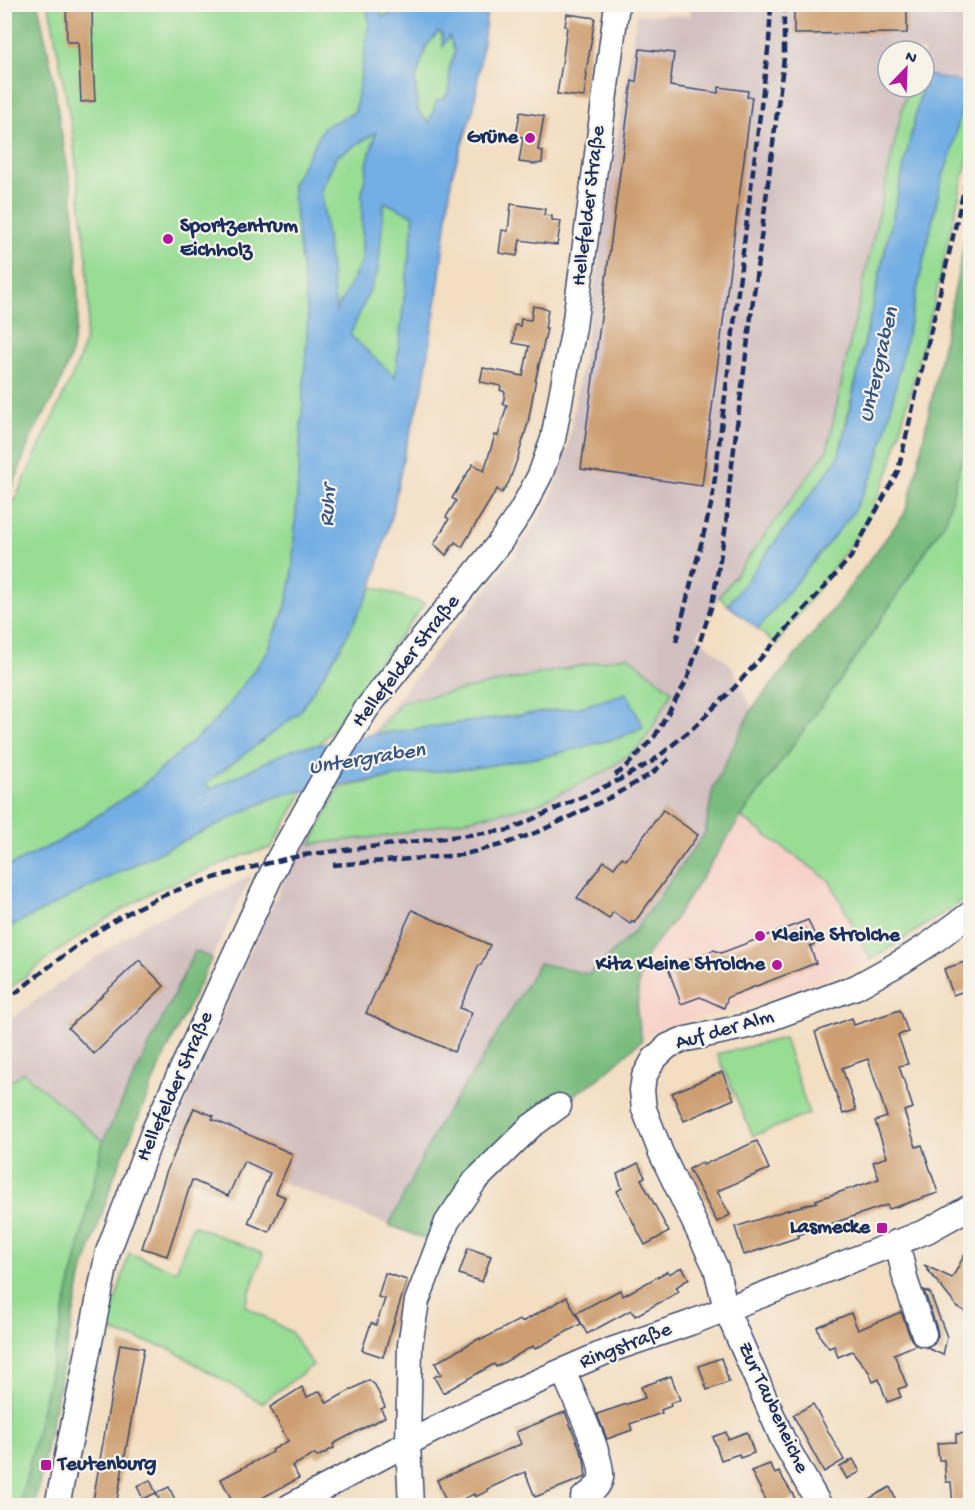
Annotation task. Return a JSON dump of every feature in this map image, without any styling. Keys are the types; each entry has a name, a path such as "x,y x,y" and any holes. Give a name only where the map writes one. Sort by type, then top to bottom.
{"street":[{"name":"Hellefelder Straße","path":"57,1506 108,1252 154,1130 278,860 335,759 367,708 500,542 521,512 540,475 553,439 574,327 617,4"},
{"name":"Auf der Alm","path":"726,1309 716,1268 661,1153 644,1109 642,1090 644,1077 654,1059 668,1046 682,1040 752,1025 856,987 932,943 970,914"},
{"path":"411,1506 408,1443 410,1345 417,1301 447,1222 475,1181 530,1127 559,1106"},
{"name":"Ringstraße","path":"290,1506 476,1408 608,1352 690,1323 927,1231 970,1207"},
{"path":"897,1242 906,1282 924,1335"},
{"name":"Zur Taubeneiche","path":"726,1309 783,1440 820,1506"},
{"path":"563,1371 600,1465 601,1478 596,1489 582,1498"}],"shaded area":[{"path":"691,4 970,5 970,85 936,77 936,39 876,39 876,99 905,99 827,451 719,597 697,636 732,666 752,709 713,788 705,833 633,933 589,974 480,1063 440,1122 389,1225 173,1138 194,1081 247,958 311,824 352,757 514,557 549,502 567,450 637,14 690,16"},
{"name":"Kleine Strolche","path":"741,817 830,881 871,960 766,1000 656,1030 642,1040 637,1012 639,979 648,953 674,920"},
{"path":"252,875 212,958 195,952 103,1141 24,1073 5,1087 4,1024 148,922"}],"green space":[{"path":"5,4 38,5 54,80 72,192 77,258 78,317 70,358 57,391 31,437 5,501"},
{"path":"49,5 366,5 369,22 355,112 324,127 292,185 308,318 292,577 286,606 267,653 222,713 206,730 138,789 58,842 5,868 4,527 79,361 89,312 87,260 72,128"},
{"path":"379,5 401,5 401,10 381,17"},
{"path":"438,32 442,34 443,46 449,36 455,52 449,69 450,89 444,99 437,101 429,124 418,111 415,81 426,47"},
{"path":"967,84 970,85 970,149 936,294 890,469 863,528 776,645 758,629 852,514 874,472 885,434 941,182 952,151"},
{"path":"905,99 919,99 838,458 728,605 719,597 827,451"},
{"path":"377,132 368,161 362,194 362,261 336,312 321,190 336,157"},
{"path":"384,202 414,215 395,378 350,335 378,271"},
{"path":"970,216 970,427 946,520 858,655 741,817 674,920 648,953 639,979 637,1012 642,1040 597,1080 530,1123 431,1241 389,1225 440,1122 480,1063 539,963 589,974 633,933 705,833 713,788 752,709 837,604 905,513 916,474"},
{"path":"970,427 970,896 871,960 830,881 741,817 858,655 946,520"},
{"path":"372,587 425,604 372,672 332,730 318,745 301,747 282,754 211,789 205,784 299,713 341,647"},
{"path":"628,656 672,691 639,747 604,772 535,805 395,835 311,844 339,788 411,774 480,767 547,756 622,737 627,693 581,707 376,734 402,702"},
{"path":"304,790 271,848 247,854 156,890 103,921 54,954 5,992 5,929 273,798 289,792"},
{"path":"195,951 212,958 161,1063 115,1174 81,1278 35,1505 20,1505 103,1141"},
{"path":"784,1038 809,1114 753,1136 717,1054"},
{"path":"23,1072 103,1141 20,1505 5,1506 4,1087"},
{"path":"193,1225 263,1254 245,1306 291,1332 313,1365 262,1403 170,1349 107,1330 129,1253 176,1271"}],"water":[{"path":"366,5 379,5 382,17 401,10 401,5 488,5 474,107 452,175 438,291 422,393 405,450 393,510 372,587 341,647 299,713 205,784 211,789 301,747 362,736 581,707 627,693 643,727 622,737 547,756 480,767 411,774 289,793 273,798 5,929 5,868 58,842 138,789 206,730 222,713 267,653 286,606 292,577 308,318 292,185 324,127 355,112 369,22","holes":["438,32 442,34 443,47 449,36 455,52 449,69 450,89 444,99 437,100 429,123 418,111 415,81 426,47","376,132 362,194 362,261 336,311 321,190 336,157","384,202 414,216 395,377 350,335 378,271"]},
{"name":"Untergraben","path":"936,77 967,84 952,151 941,182 885,434 874,472 852,514 758,629 728,605 838,458 919,99 936,99"}],"building":[{"path":"66,4 92,4 95,101 81,102 78,42 67,42"},
{"path":"794,4 907,4 907,33 794,34"},
{"path":"567,14 595,18 584,97 557,94"},
{"path":"640,49 674,53 670,86 718,93 719,87 748,91 747,97 752,97 702,486 581,469 632,81 636,82"},
{"name":"Grüne","path":"520,112 544,116 538,150 543,151 542,163 519,162 523,137 516,136"},
{"path":"511,204 545,209 544,215 552,216 552,220 561,221 557,245 520,240 517,256 499,253 502,230 508,231"},
{"path":"533,306 548,309 545,329 547,329 528,423 518,457 509,482 502,493 497,489 462,547 455,542 446,555 434,544 449,519 446,517 456,501 452,498 473,464 484,471 507,405 503,404 505,392 500,390 501,386 480,382 483,368 523,376 529,346 513,343 515,325 520,326 521,319 531,320"},
{"path":"663,810 698,835 634,923 632,921 630,924 613,912 609,919 577,898 604,861 614,868 622,857 626,860"},
{"path":"412,910 490,945 460,1008 472,1013 454,1052 366,1013"},
{"name":"Kita Kleine Strolche","path":"808,920 818,943 810,946 816,963 728,997 724,1008 700,997 681,1004 668,968 714,950 721,953"},
{"path":"139,960 164,986 94,1054 68,1028"},
{"path":"970,960 970,989 953,995 944,969"},
{"path":"900,1010 908,1032 898,1035 908,1064 899,1066 913,1108 904,1111 916,1147 922,1145 938,1193 889,1209 887,1205 744,1255 735,1227 817,1202 816,1200 879,1179 873,1162 887,1157 875,1121 887,1117 868,1059 842,1068 856,1110 843,1114 815,1032 852,1018 854,1025"},
{"path":"722,1072 734,1099 684,1121 672,1093"},
{"path":"194,1108 214,1116 212,1119 293,1154 276,1193 285,1197 269,1232 248,1223 270,1173 244,1161 228,1196 192,1180 167,1256 142,1248 166,1173"},
{"path":"757,1141 769,1169 717,1191 730,1215 717,1222 689,1169"},
{"path":"638,1163 645,1177 641,1179 669,1232 645,1245 617,1191 622,1188 617,1174"},
{"path":"970,1245 970,1314 957,1307 924,1265 952,1278"},
{"path":"468,1248 491,1256 482,1282 459,1274"},
{"path":"682,1267 689,1279 676,1287 679,1292 635,1316 631,1310 587,1334 576,1313 620,1290 623,1296 668,1271 669,1274"},
{"path":"385,1273 407,1280 383,1357 362,1350 371,1323 376,1325 385,1299 378,1297"},
{"path":"924,1290 930,1293 947,1337 943,1355 927,1348 934,1344 938,1336"},
{"path":"567,1297 581,1324 535,1349 533,1346 496,1367 494,1364 443,1393 434,1377 441,1374 435,1363 480,1338 481,1340 519,1320 522,1322"},
{"path":"901,1312 911,1339 916,1345 894,1354 907,1386 898,1389 901,1397 887,1402 879,1379 873,1382 869,1372 852,1351 838,1357 834,1346 829,1348 821,1338 817,1327 851,1313 858,1330"},
{"path":"120,1344 144,1348 116,1506 92,1506"},
{"path":"721,1358 729,1382 707,1390 699,1366"},
{"path":"671,1376 680,1400 670,1403 671,1406 661,1410 662,1413 630,1424 632,1430 607,1439 597,1414 645,1398 641,1387"},
{"path":"369,1380 375,1385 385,1407 381,1409 385,1417 333,1444 334,1448 317,1457 315,1454 292,1466 299,1478 247,1506 235,1506 221,1479 273,1452 272,1450 288,1441 270,1407 302,1387 307,1397 320,1391 327,1403"},
{"path":"813,1404 844,1460 824,1472 793,1415"},
{"path":"565,1412 584,1459 586,1477 535,1497 525,1472 475,1497 474,1494 448,1506 437,1480 521,1444 516,1432"},
{"path":"726,1432 728,1439 747,1432 754,1453 740,1458 739,1454 721,1460 713,1437"},
{"path":"970,1433 970,1506 953,1506 951,1482 946,1482 944,1460 939,1460 937,1443 956,1442 956,1434"},
{"path":"853,1459 860,1472 847,1479 840,1467"},
{"path":"770,1464 775,1474 779,1472 795,1498 782,1506 769,1506 751,1471"},
{"path":"150,1480 156,1493 143,1499 137,1486"},
{"path":"169,1487 178,1506 162,1506 156,1493"},
{"path":"890,1487 896,1500 885,1506 856,1506"}],"railway":[{"path":"676,642 712,501 769,42 771,4"},
{"path":"615,775 625,768 655,736 687,680 712,605 726,525 784,58 784,4"},
{"path":"4,1002 103,928 164,895 229,874 304,855 509,830 619,780 653,761 693,728 734,688 851,557 898,471 970,164"},
{"path":"333,865 461,855 505,844 540,831 609,798 651,774 669,759"}],"place":[{"name":"Grüne","path":"530,138"},
{"name":"Sportzentrum Eichholz","path":"168,239"},
{"name":"Kleine Strolche","path":"760,936"},
{"name":"Kita Kleine Strolche","path":"777,965"},
{"name":"Lasmecke","path":"882,1228"},
{"name":"Teutenburg","path":"46,1465"}],"water label":[{"name":"Ruhr","path":"329,506"}]}
